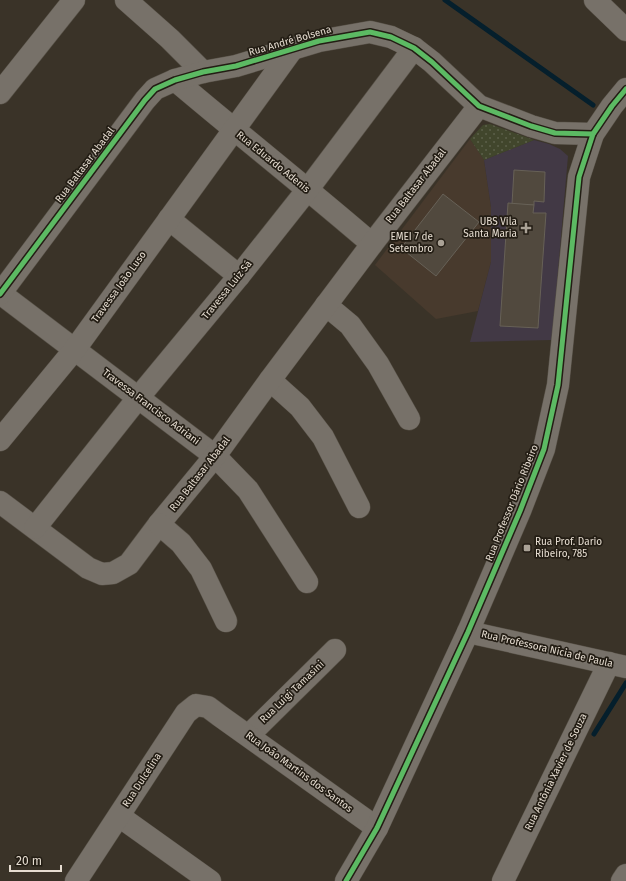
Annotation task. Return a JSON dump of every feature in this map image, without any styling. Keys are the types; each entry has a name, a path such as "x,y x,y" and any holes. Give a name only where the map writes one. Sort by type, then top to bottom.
{"street":[{"path":"0,94 74,0"},
{"path":"126,0 170,39 203,72"},
{"path":"595,0 626,30"},
{"name":"Rua André Bolsena","path":"203,72 236,66 291,51 319,41 370,32 391,36 414,48 432,62 479,106 531,126 555,133 593,134"},
{"name":"Travessa Luiz Sá","path":"35,528 138,398 239,276 308,189 414,48"},
{"name":"Travessa João Luso","path":"0,440 75,349 291,51"},
{"name":"Rua Baltasar Abadal","path":"0,294 145,100 155,89 175,80 203,72"},
{"name":"Rua Eduardo Adenis","path":"175,80 234,130 308,189 372,244"},
{"name":"Rua Professor Dário Ribeiro","path":"346,881 377,828 468,632 520,511 544,449 558,385 580,177 593,134 612,106 626,89"},
{"name":"Rua Baltasar Abadal","path":"0,502 88,568 102,574 114,573 129,564 215,456 372,244 479,106"},
{"path":"169,219 239,276"},
{"name":"Travessa Francisco Adriani","path":"0,294 75,349 215,456 248,490 307,582"},
{"path":"326,305 350,325 378,364 409,419"},
{"path":"270,380 300,407 323,437 359,507"},
{"path":"160,524 181,543 201,569 226,621"},
{"name":"Rua Professora Nícia de Paula","path":"468,632 618,665"},
{"name":"Rua Luigi Tamasini","path":"249,735 336,650"},
{"name":"Rua Antônia Xavier de Souza","path":"507,879 618,665"},
{"name":"Rua Dulcelina","path":"76,881 186,713 196,705 208,707 220,716"},
{"name":"Rua João Martins dos Santos","path":"220,716 249,735 377,828"},
{"path":"119,816 210,881"},
{"path":"622,881 626,875"}],"shaded area":[{"name":"EMEI 7 de Setembro","path":"470,139 484,160 491,207 491,262 478,311 436,319 375,265"},
{"name":"UBS Vila Santa Maria","path":"534,140 560,149 568,156 552,340 470,342 491,262 491,207 484,160"}],"green space":[{"path":"490,124 534,140 484,160 470,139 483,125"}],"building":[{"path":"514,170 545,172 544,202 534,201 534,205 512,204"},
{"path":"443,194 479,222 436,276 401,248"},
{"path":"508,203 534,205 533,213 546,213 538,328 500,326"}],"waterway":[{"path":"445,0 593,105"},
{"path":"594,734 626,683"}],"cycle path":[{"path":"0,294 145,100 155,89 175,80 203,72 236,66 319,41 370,32 391,37 414,48 432,62 479,106 531,126 555,133 593,134"},
{"path":"346,881 377,828 468,632 520,511 544,449 558,385 579,177 593,134 612,106 626,89"}],"place":[{"name":"UBS Vila Santa Maria","path":"526,228"},
{"name":"EMEI 7 de Setembro","path":"441,243"},
{"name":"Rua Prof. Dario Ribeiro, 785","path":"527,548"}]}
